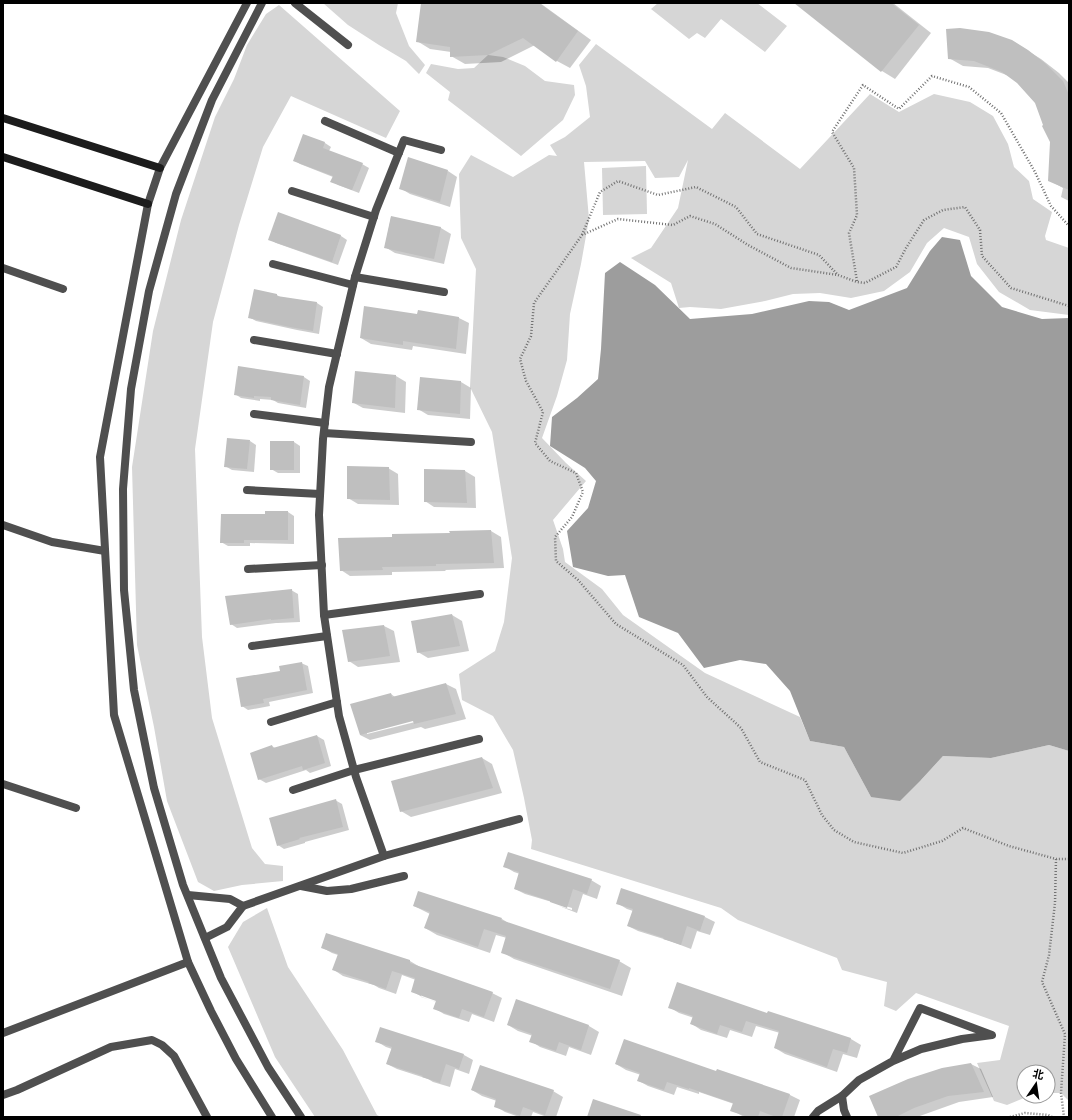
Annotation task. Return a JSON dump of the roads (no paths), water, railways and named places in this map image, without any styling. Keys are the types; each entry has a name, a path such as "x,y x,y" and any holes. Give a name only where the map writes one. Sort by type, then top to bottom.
{"main road":[{"path":"3,118 160,168"},
{"path":"3,157 148,204"}],"street":[{"path":"247,3 160,168 148,204 100,457 114,715 188,962 236,1059 272,1117"},
{"path":"262,3 212,100 176,194 148,298 131,389 122,489 124,590 134,690 154,788 183,885 221,978 268,1067 301,1117"},
{"path":"295,3 348,45"},
{"path":"325,121 399,153"},
{"path":"384,856 354,770 339,716 324,615 319,515 324,433 329,387 354,281 374,217 404,140 441,150"},
{"path":"292,191 374,217"},
{"path":"273,264 354,281 444,292"},
{"path":"3,268 63,289"},
{"path":"254,340 337,354"},
{"path":"254,414 325,423"},
{"path":"324,433 472,442"},
{"path":"247,490 320,494"},
{"path":"3,525 52,542 105,552"},
{"path":"248,569 322,565"},
{"path":"324,615 480,594"},
{"path":"252,646 327,636"},
{"path":"270,722 337,702"},
{"path":"293,790 354,770 479,739"},
{"path":"3,784 76,808"},
{"path":"205,938 227,927 243,906 384,856 519,820"},
{"path":"300,885 327,891 351,889 404,876"},
{"path":"188,895 230,899 243,906"},
{"path":"3,1033 188,962"},
{"path":"812,1117 818,1111 842,1096 859,1080 893,1061 921,1049 962,1039 992,1035 920,1008 893,1061"},
{"path":"3,1095 111,1047 152,1040 162,1045 174,1056 207,1117"},
{"path":"842,1096 844,1110 847,1117"}]}
